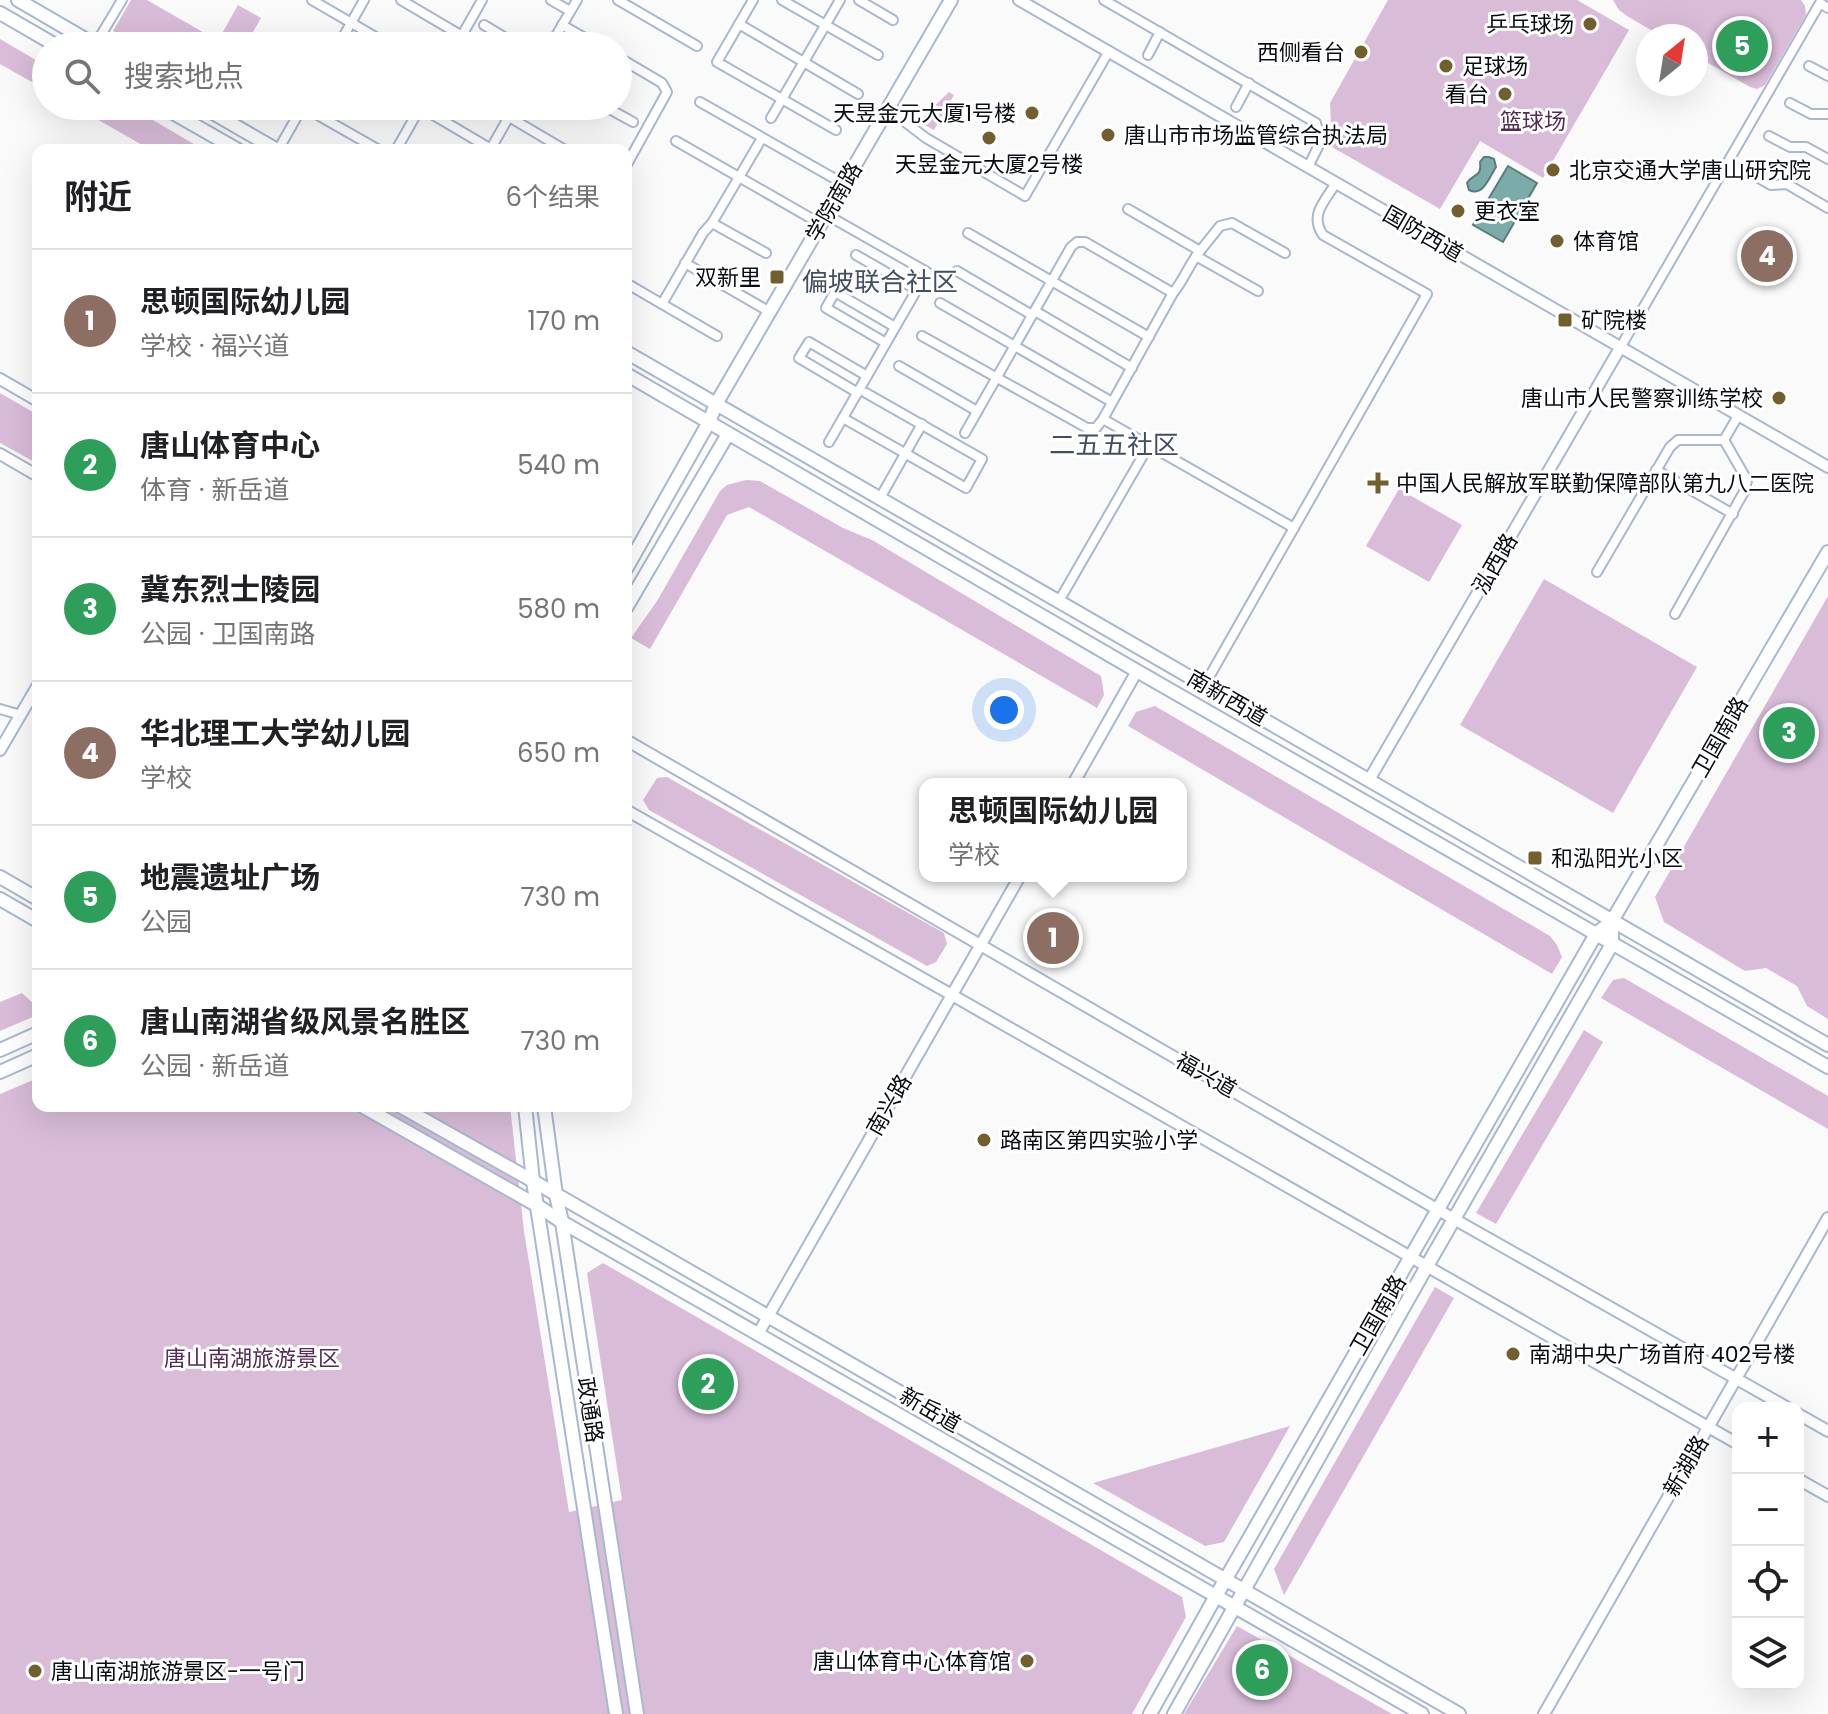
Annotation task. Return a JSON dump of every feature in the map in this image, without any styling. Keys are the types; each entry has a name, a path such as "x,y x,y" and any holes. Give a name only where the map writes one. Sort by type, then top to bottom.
{"main road":[{"path":"18,0 72,32"},
{"name":"学院南路","path":"632,558 709,422 716,404 951,0"},
{"path":"0,13 33,32"},
{"path":"186,120 228,144"},
{"path":"225,120 267,144"},
{"name":"南新西道","path":"632,355 1828,1045"},
{"name":"南新西道","path":"632,377 1828,1067"},
{"path":"632,598 728,434 716,404"},
{"name":"卫国南路","path":"1150,1714 1596,934 1612,921 1828,552"},
{"path":"0,877 32,896"},
{"path":"0,899 32,918"},
{"name":"卫国南路","path":"1174,1714 1612,944 1612,921"},
{"path":"0,1050 32,1036"},
{"path":"0,1072 32,1058"},
{"name":"新岳道","path":"373,1112 1422,1714"},
{"name":"新岳道","path":"411,1112 1459,1714"},
{"name":"政通路","path":"526,1112 533,1181 616,1714"},
{"name":"政通路","path":"545,1112 637,1714"},
{"path":"580,1482 600,1475"}],"street":[{"path":"104,32 122,0"},
{"path":"312,0 367,32"},
{"path":"346,32 364,0"},
{"path":"401,0 455,32"},
{"path":"464,32 482,0"},
{"path":"551,0 570,11"},
{"path":"558,32 577,0"},
{"path":"618,0 697,46"},
{"path":"753,0 717,62 836,130"},
{"path":"782,0 878,55"},
{"path":"771,118 840,0"},
{"path":"859,0 893,20"},
{"name":"国防西道","path":"1019,0 1828,467"},
{"path":"1104,0 1316,123 1321,141 1308,167"},
{"path":"1620,348 1820,3 1828,8"},
{"path":"739,24 858,94"},
{"path":"484,25 496,32"},
{"path":"562,25 574,32"},
{"path":"1148,55 1160,32"},
{"path":"888,109 926,138 1025,196 1109,51"},
{"path":"632,65 662,83 667,92 632,155"},
{"path":"1809,66 1828,76"},
{"path":"1236,107 1249,83"},
{"path":"700,102 844,184"},
{"path":"1790,103 1811,114 1828,114"},
{"path":"281,144 295,120"},
{"path":"327,120 369,144"},
{"path":"400,144 413,120"},
{"path":"442,120 482,144"},
{"path":"493,144 507,120"},
{"path":"514,120 555,144"},
{"path":"629,120 633,122"},
{"path":"1769,136 1790,147 1806,147 1828,159"},
{"path":"662,304 762,138"},
{"path":"676,141 739,177 927,272 867,376 862,393 829,442"},
{"path":"1750,173 1771,185 1787,184 1828,208"},
{"path":"1204,686 1427,294 1323,235 1317,226 1316,216 1336,183"},
{"path":"1128,209 1258,291"},
{"path":"712,223 766,253"},
{"path":"922,336 1087,428 1096,428 1173,293 1220,226 1232,223 1285,253"},
{"path":"968,233 1149,337"},
{"path":"965,433 1051,281 1077,242 1085,242 1173,293"},
{"path":"856,255 917,290"},
{"path":"685,263 770,312"},
{"path":"957,271 1132,368"},
{"path":"632,286 717,336"},
{"path":"886,343 826,308 830,300 835,292 895,327"},
{"path":"940,303 1112,402"},
{"path":"843,418 966,488 982,459 799,358 809,342 867,376"},
{"name":"泓西路","path":"1369,780 1620,348"},
{"path":"899,366 977,411"},
{"path":"0,379 32,398"},
{"path":"1724,440 1738,416"},
{"path":"1103,419 1294,528"},
{"path":"880,498 922,424"},
{"path":"1597,572 1670,447 1678,440 1724,440"},
{"path":"1675,614 1745,490 1747,480 1724,440"},
{"path":"1059,601 1149,445"},
{"path":"0,454 32,473"},
{"path":"1656,470 1733,514"},
{"path":"1076,778 1137,671"},
{"path":"0,750 32,696"},
{"path":"0,709 21,715"},
{"name":"福兴道","path":"632,743 1438,1210 1778,1402"},
{"path":"632,813 1732,1441"},
{"name":"南兴路","path":"758,1334 1017,882"},
{"name":"新湖路","path":"1544,1714 1828,1218"},
{"path":"1804,1417 1828,1431"},
{"path":"1804,1482 1828,1496"}],"green space":[{"path":"131,0 147,0 203,32 115,32"},
{"name":"篮球场","path":"1388,0 1577,0 1629,30 1543,178 1480,141 1440,209 1332,147 1330,103"},
{"path":"1613,0 1801,0 1806,15 1765,85 1757,89 1708,63 1708,24 1641,24 1619,10"},
{"path":"238,5 261,18 253,32 223,32"},
{"path":"0,39 32,58 32,82 0,64"},
{"path":"949,92 954,95 934,130 923,124 922,118"},
{"path":"98,120 153,120 194,144 140,144"},
{"path":"0,393 32,412 32,461 0,443"},
{"path":"746,480 760,481 843,528 872,540 1101,676 1104,695 1097,708 749,507 727,515 650,649 632,639 720,491 727,485"},
{"path":"1399,489 1462,525 1429,582 1366,546"},
{"path":"1544,579 1697,667 1613,813 1460,725"},
{"path":"1828,596 1828,1019 1807,1006 1797,986 1766,968 1745,971 1664,922 1655,897"},
{"path":"1155,706 1550,936 1562,957 1552,974 1128,726 1136,712"},
{"path":"667,777 944,933 947,944 936,962 927,966 649,810 643,800 657,778"},
{"path":"1624,978 1828,1096 1828,1129 1601,998 1613,980"},
{"path":"22,993 32,1002 32,1017 0,1031 0,1002"},
{"path":"1584,1030 1603,1042 1496,1224 1476,1213"},
{"name":"唐山南湖旅游景区","path":"32,1081 32,1112 511,1112 524,1231 569,1512 622,1500 587,1273 603,1263 1182,1597 1186,1617 1132,1714 0,1714 0,1094"},
{"path":"1435,1287 1454,1298 1284,1595 1274,1569"},
{"path":"1290,1426 1224,1542 1205,1546 1093,1483"},
{"path":"1237,1626 1392,1714 1184,1714"}],"water":[{"path":"1484,157 1494,159 1496,167 1482,189 1469,190 1467,183 1478,173"},
{"path":"1508,166 1537,183 1503,242 1473,225"}],"place":[{"name":"乒乓球场","path":"1590,24"},
{"name":"地震遗址广场","path":"1742,46"},
{"name":"西侧看台","path":"1361,52"},
{"name":"足球场","path":"1446,66"},
{"name":"看台","path":"1505,94"},
{"name":"天昱金元大厦1号楼","path":"1032,113"},
{"name":"唐山市市场监管综合执法局","path":"1108,135"},
{"name":"天昱金元大厦2号楼","path":"989,138"},
{"name":"北京交通大学唐山研究院","path":"1553,170"},
{"name":"更衣室","path":"1458,211"},
{"name":"体育馆","path":"1557,241"},
{"name":"华北理工大学幼儿园","path":"1767,256"},
{"name":"双新里","path":"777,277"},
{"name":"矿院楼","path":"1565,320"},
{"name":"唐山市人民警察训练学校","path":"1779,398"},
{"name":"中国人民解放军联勤保障部队第九八二医院","path":"1378,483"},
{"name":"冀东烈士陵园","path":"1789,733"},
{"name":"和泓阳光小区","path":"1535,858"},
{"name":"思顿国际幼儿园","path":"1053,938"},
{"name":"路南区第四实验小学","path":"984,1140"},
{"name":"南湖中央广场首府 402号楼","path":"1513,1354"},
{"name":"唐山体育中心","path":"708,1384"},
{"name":"唐山体育中心体育馆","path":"1027,1661"},
{"name":"唐山南湖省级风景名胜区","path":"1262,1670"},
{"name":"唐山南湖旅游景区-一号门","path":"35,1671"}],"district":[{"name":"偏坡联合社区","path":"880,282"},
{"name":"二五五社区","path":"1114,445"}]}
